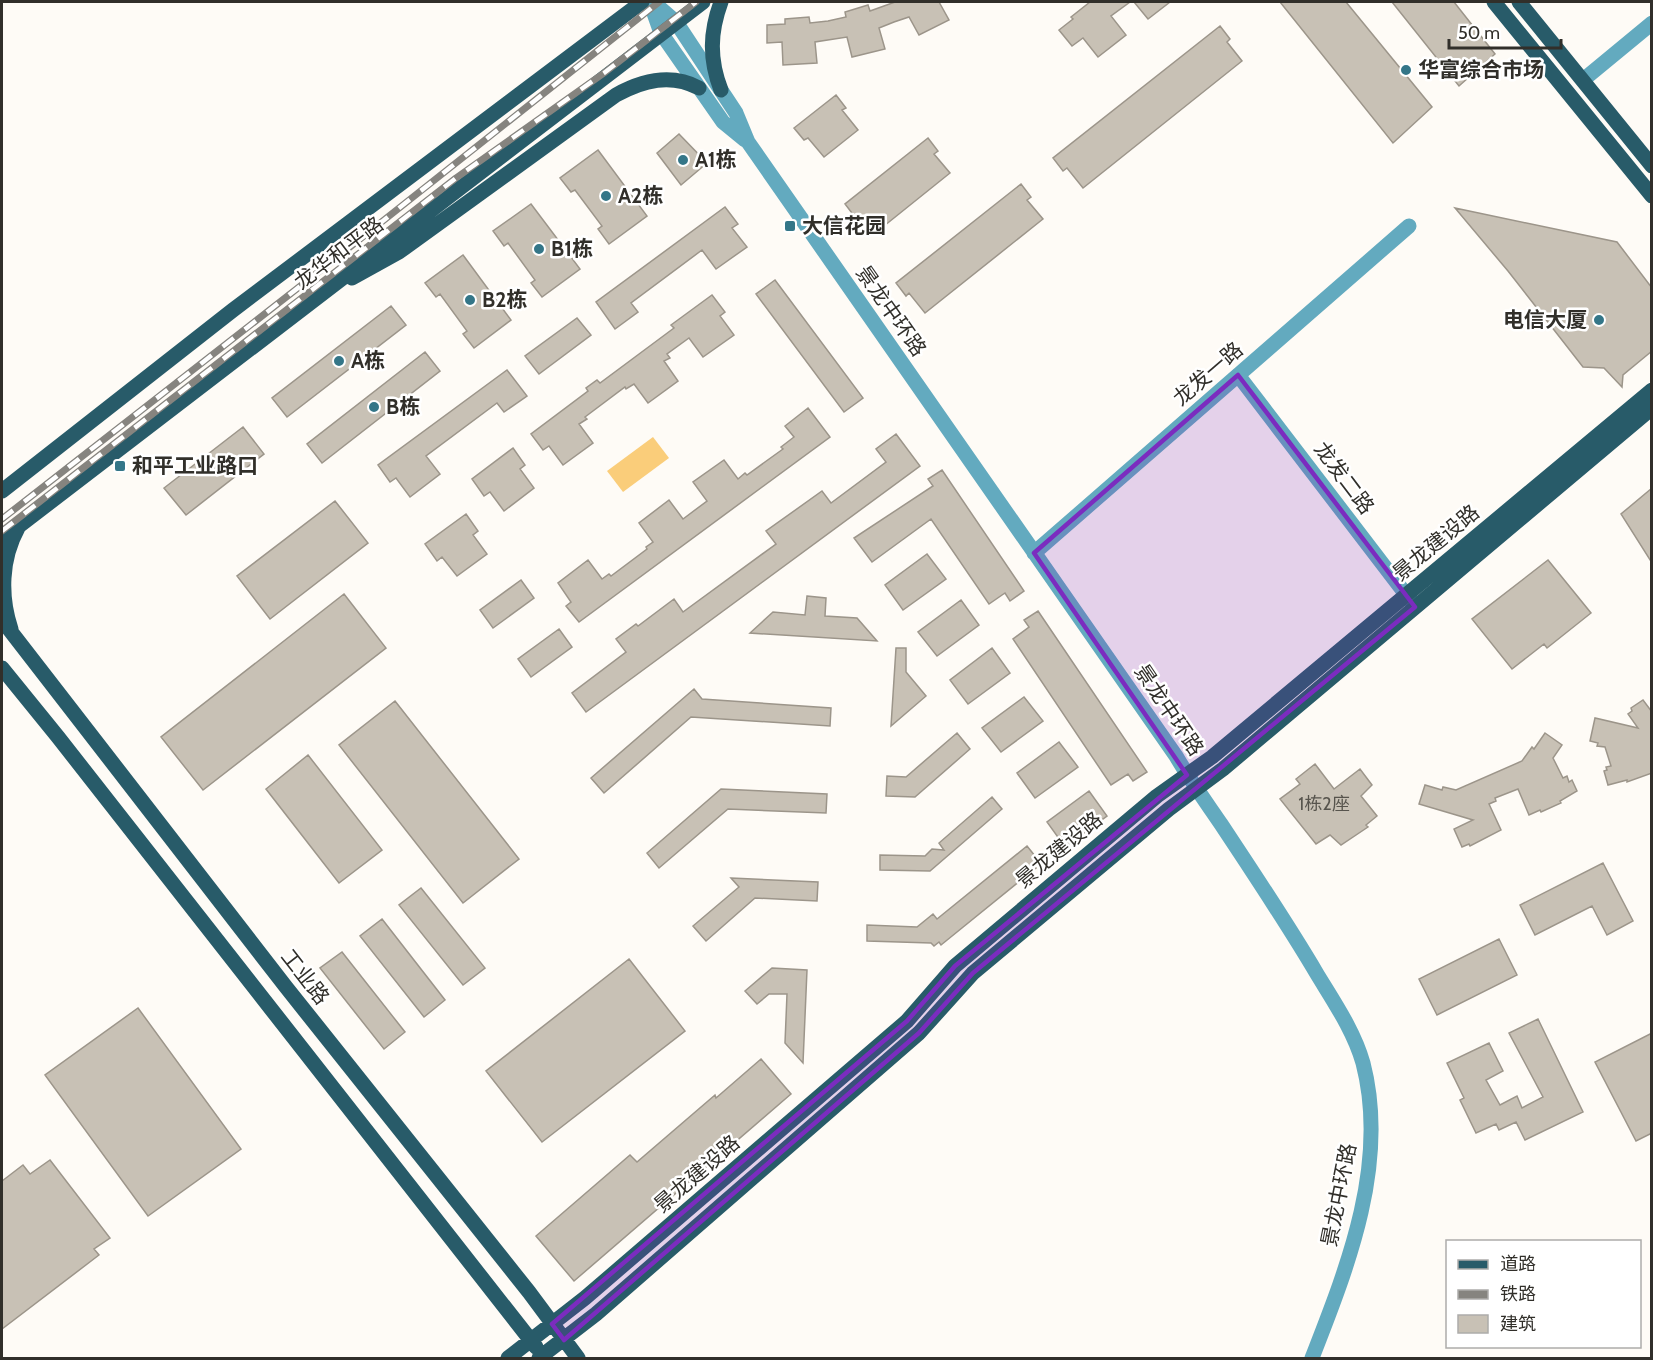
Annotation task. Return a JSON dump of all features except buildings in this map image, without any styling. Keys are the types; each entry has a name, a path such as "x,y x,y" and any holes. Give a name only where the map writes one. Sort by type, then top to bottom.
{"main road":[{"name":"龙华和平路","path":"2,491 233,310 642,2"},
{"name":"龙华和平路","path":"2,539 703,2"},
{"path":"721,2 714,25 711,55 721,90"},
{"path":"1494,2 1652,196"},
{"path":"1519,2 1652,166"},
{"path":"317,296 399,252 616,94 634,85 662,79 690,82 699,88"},
{"name":"景龙建设路","path":"542,1358 596,1314 919,1033 973,974 1169,809 1223,769 1652,390"},
{"name":"景龙建设路","path":"508,1359 585,1298 907,1021 955,966 1157,796 1212,757 1652,408"},
{"path":"2,479 30,469"},
{"path":"14,638 4,604 3,584 5,560 19,527"},
{"name":"工业路","path":"2,620 578,1359"},
{"path":"2,668 531,1341 542,1358"}],"street":[{"name":"景龙中环路","path":"652,2 676,22 736,113 748,142 1176,756 1300,944 1342,1014 1362,1061 1368,1089 1371,1138 1365,1186 1347,1265 1312,1359"},
{"name":"景龙中环路","path":"652,2 662,33 699,88 723,122 748,142"},
{"path":"1583,80 1652,23"},
{"name":"龙发一路","path":"1034,553 1409,226"},
{"name":"龙发二路","path":"1238,375 1411,601"}],"highlighted area":[{"path":"1238,375 1415,607 973,973 919,1033 564,1340 552,1324 907,1021 955,966 1187,775 1034,553"}],"shaded area":[{"path":"653,437 669,458 623,492 607,471"}],"railway":[{"path":"2,519 659,2"},
{"path":"2,531 456,178 604,73 696,2"}],"place":[{"name":"华富综合市场","path":"1406,70"},
{"name":"A1栋","path":"683,160"},
{"name":"A2栋","path":"606,196"},
{"name":"大信花园","path":"790,226"},
{"name":"B1栋","path":"539,249"},
{"name":"B2栋","path":"470,300"},
{"name":"电信大厦","path":"1599,320"},
{"name":"A栋","path":"339,361"},
{"name":"B栋","path":"374,407"},
{"name":"和平工业路口","path":"120,466"}]}
